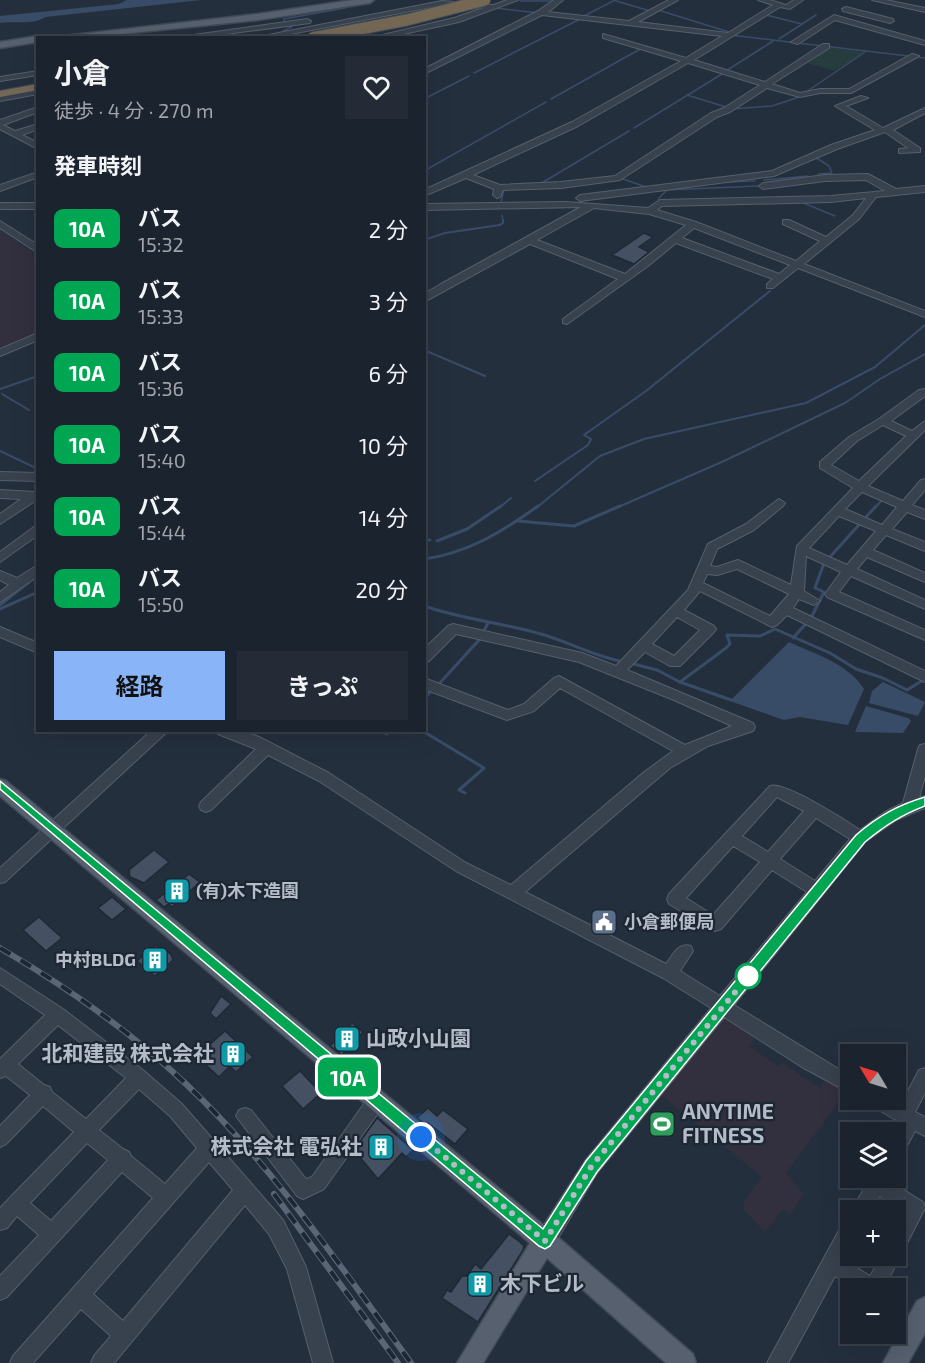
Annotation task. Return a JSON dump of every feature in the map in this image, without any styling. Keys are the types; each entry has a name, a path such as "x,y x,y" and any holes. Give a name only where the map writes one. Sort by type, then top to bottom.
{"highway":[{"path":"323,36 407,20 485,0"},
{"path":"344,36 496,4"},
{"path":"0,92 36,86"}],"main road":[{"path":"70,36 258,17 370,0"},
{"path":"0,45 36,39"},
{"path":"0,786 545,1241 684,1363"},
{"path":"469,1363 545,1241"},
{"path":"895,1363 925,1309"}],"street":[{"path":"382,36 456,20 496,4 514,0"},
{"path":"426,71 541,13 559,0"},
{"path":"674,0 606,36 800,95 820,91 851,91 920,56"},
{"path":"762,0 787,7 799,0"},
{"path":"876,0 925,10"},
{"path":"272,36 368,21 432,4 455,1 496,4"},
{"path":"795,42 852,5 838,2"},
{"path":"882,8 889,3"},
{"path":"426,192 547,138 687,61 779,5"},
{"path":"846,9 890,21"},
{"path":"541,13 730,34"},
{"path":"834,17 925,43"},
{"path":"864,26 878,18"},
{"path":"188,36 314,19"},
{"path":"368,21 386,35"},
{"path":"225,30 240,36"},
{"path":"465,175 499,188 561,185 617,178 826,46"},
{"path":"0,79 36,73"},
{"path":"864,98 839,106 917,150 902,151"},
{"path":"0,124 36,110"},
{"path":"571,204 576,199 582,198 774,173 915,117 925,110"},
{"path":"915,117 925,120"},
{"path":"0,124 36,146"},
{"path":"15,134 36,127"},
{"path":"0,188 36,175"},
{"path":"763,186 825,178 867,177 896,193"},
{"path":"494,206 499,188"},
{"path":"650,211 660,203 831,199 925,189"},
{"path":"770,286 856,217 872,196"},
{"path":"426,207 571,204 650,211 693,224 925,314"},
{"path":"426,298 451,282 531,241 591,205"},
{"path":"0,206 36,206"},
{"path":"786,222 827,240"},
{"path":"0,224 36,249"},
{"path":"567,321 693,224"},
{"path":"675,239 780,278"},
{"path":"531,241 625,278"},
{"path":"0,353 36,337"},
{"path":"925,393 922,392 883,421 853,439 824,465 860,487 925,515"},
{"path":"883,421 912,435"},
{"path":"697,585 772,622 797,593 801,549 836,510 925,424"},
{"path":"0,476 36,477"},
{"path":"924,486 865,551 831,594 925,635"},
{"path":"0,494 35,496"},
{"path":"0,520 35,496"},
{"path":"617,673 676,611 697,585 712,547 750,527 779,503"},
{"path":"836,510 925,547"},
{"path":"0,558 36,530"},
{"path":"801,549 925,605"},
{"path":"865,551 925,578"},
{"path":"702,568 717,571 738,564 814,601"},
{"path":"0,598 36,570"},
{"path":"0,574 18,584"},
{"path":"784,609 925,677"},
{"path":"644,645 675,663 710,629 676,611"},
{"path":"426,656 453,629 582,658 679,696 748,727 716,735 683,750 650,774 512,894"},
{"path":"0,632 36,647"},
{"path":"432,686 507,715 526,711 559,681 683,750"},
{"path":"0,877 160,732"},
{"path":"228,732 267,747 324,777 461,867 669,973 808,1061 840,1079"},
{"path":"207,806 267,747"},
{"path":"545,1241 591,1167 860,838 880,822 918,804 925,749"},
{"path":"814,809 715,924 675,899 775,790 814,809 860,838"},
{"path":"732,837 818,891"},
{"path":"669,973 685,951"},
{"path":"0,975 57,1014 138,1077 176,1110 276,1227 296,1267 323,1363"},
{"path":"57,1014 3,1068 44,1093 167,1197"},
{"path":"906,1133 914,1120 925,1076"},
{"path":"0,1221 138,1077"},
{"path":"0,1138 44,1093"},
{"path":"245,1116 303,1190 318,1183 377,1100"},
{"path":"896,1110 914,1120"},
{"path":"20,1363 209,1148"},
{"path":"0,1290 123,1158"},
{"path":"888,1188 904,1200"},
{"path":"100,1363 245,1190"},
{"path":"906,1201 916,1209 906,1228"},
{"path":"17,1204 52,1234"},
{"path":"777,1363 840,1248"},
{"path":"832,1263 856,1278"},
{"path":"80,1295 124,1335"}],"shaded area":[{"path":"0,230 31,251 35,260 36,332 0,348"},
{"path":"732,1018 757,1035 749,1046 779,1067 782,1063 820,1088 827,1076 840,1083 840,1100 786,1173 804,1194 790,1215 783,1209 765,1232 744,1210 744,1202 762,1177 661,1095 722,1019"}],"green space":[{"path":"827,47 865,52 835,71 803,62"}],"water":[{"path":"127,0 202,0 45,17 31,22 0,23 0,16 119,4"},
{"path":"789,642 840,666 849,672 864,689 848,725 800,717 784,720 730,701"},
{"path":"883,682 925,702 918,716 869,703 872,691"},
{"path":"866,706 908,718 911,721 903,733 855,732"}],"building":[{"path":"644,233 653,237 639,247 649,252 634,264 612,255"},
{"path":"154,850 169,862 144,883 130,877 129,870"},
{"name":"(有)木下造園","path":"189,874 200,882 172,907 169,904 164,907 156,900"},
{"path":"112,897 126,909 112,920 98,908"},
{"path":"39,917 62,938 46,951 23,930"},
{"name":"中村BLDG","path":"156,945 171,954 173,960 155,976 137,961"},
{"path":"221,996 231,1004 216,1019 210,1013"},
{"name":"山政小山園","path":"352,1023 363,1032 342,1055 330,1046"},
{"name":"北和建設 株式会社","path":"225,1031 253,1057 236,1072 230,1066 219,1077 207,1066 206,1063 210,1060 206,1053 211,1048 208,1046"},
{"path":"300,1071 321,1093 303,1109 282,1086"},
{"path":"428,1108 437,1116 443,1110 468,1129 455,1144 428,1123 426,1125 417,1118"},
{"name":"株式会社 電弘社","path":"377,1118 413,1150 406,1157 402,1153 378,1179 354,1150"},
{"name":"木下ビル","path":"509,1234 524,1246 523,1250 478,1322 442,1298 447,1290 451,1292 462,1276 467,1276 475,1264 481,1269"}],"waterway":[{"path":"584,16 614,0"},
{"path":"614,0 650,11"},
{"path":"520,1 554,1"},
{"path":"284,22 284,19 345,8"},
{"path":"495,8 539,13"},
{"path":"658,10 729,32"},
{"path":"766,15 802,24"},
{"path":"779,39 816,15"},
{"path":"474,73 580,19"},
{"path":"287,34 283,31 292,27 288,25"},
{"path":"730,35 925,58"},
{"path":"726,71 773,41"},
{"path":"551,99 642,48"},
{"path":"806,92 865,52"},
{"path":"688,95 722,74"},
{"path":"426,98 469,76"},
{"path":"634,128 688,95"},
{"path":"688,95 726,107"},
{"path":"732,109 772,106 799,97"},
{"path":"426,170 546,102"},
{"path":"540,184 629,131"},
{"path":"815,157 829,166 832,173 818,174"},
{"path":"764,180 808,176"},
{"path":"592,179 616,177"},
{"path":"620,178 646,187"},
{"path":"724,182 755,181"},
{"path":"664,190 758,186"},
{"path":"501,202 504,190"},
{"path":"658,199 667,190"},
{"path":"883,196 890,195"},
{"path":"801,202 835,216"},
{"path":"502,215 503,221"},
{"path":"426,239 445,233 500,225 503,221"},
{"path":"535,481 588,445 591,439 584,435 646,391 770,291"},
{"path":"536,508 600,456 644,439 806,403 875,367 925,325"},
{"path":"426,351 485,376"},
{"path":"616,508 724,461 845,403 880,379 925,354"},
{"path":"0,389 36,377"},
{"path":"2,394 29,410"},
{"path":"0,451 36,468"},
{"path":"499,508 511,498"},
{"path":"875,508 882,500"},
{"path":"437,541 467,529 501,506"},
{"path":"426,559 455,552 484,540 538,506"},
{"path":"518,521 574,526 620,506"},
{"path":"829,558 876,506"},
{"path":"794,637 811,618 824,592 815,588 824,563"},
{"path":"0,605 29,582"},
{"path":"0,609 36,593"},
{"path":"426,607 541,634 603,657 624,662"},
{"path":"438,685 479,640 488,623"},
{"path":"680,682 726,648 730,644 727,635 760,636 775,629 794,637"},
{"path":"794,637 830,653 856,669 883,678 907,690 925,679"},
{"path":"630,663 657,670 680,682"},
{"path":"680,682 731,700"},
{"path":"426,697 433,689"},
{"path":"383,732 387,734 389,732"},
{"path":"424,732 484,768 459,790 465,793"}],"railway":[{"path":"0,948 74,994 120,1028 165,1065 218,1116 305,1218 411,1363"},
{"path":"274,1194 398,1363"}],"bus line":[{"name":"10A","path":"0,786 545,1241 591,1167 619,1131 860,838 880,822 903,809 925,802"}],"place":[{"name":"(有)木下造園","path":"177,891"},
{"name":"小倉郵便局","path":"604,922"},
{"name":"中村BLDG","path":"155,960"},
{"name":"山政小山園","path":"347,1039"},
{"name":"北和建設 株式会社","path":"233,1054"},
{"name":"ANYTIME FITNESS","path":"662,1124"},
{"name":"株式会社 電弘社","path":"381,1147"},
{"name":"木下ビル","path":"480,1284"}],"route":[{"path":"421,1137 545,1241 591,1167 750,974 748,976"}]}
